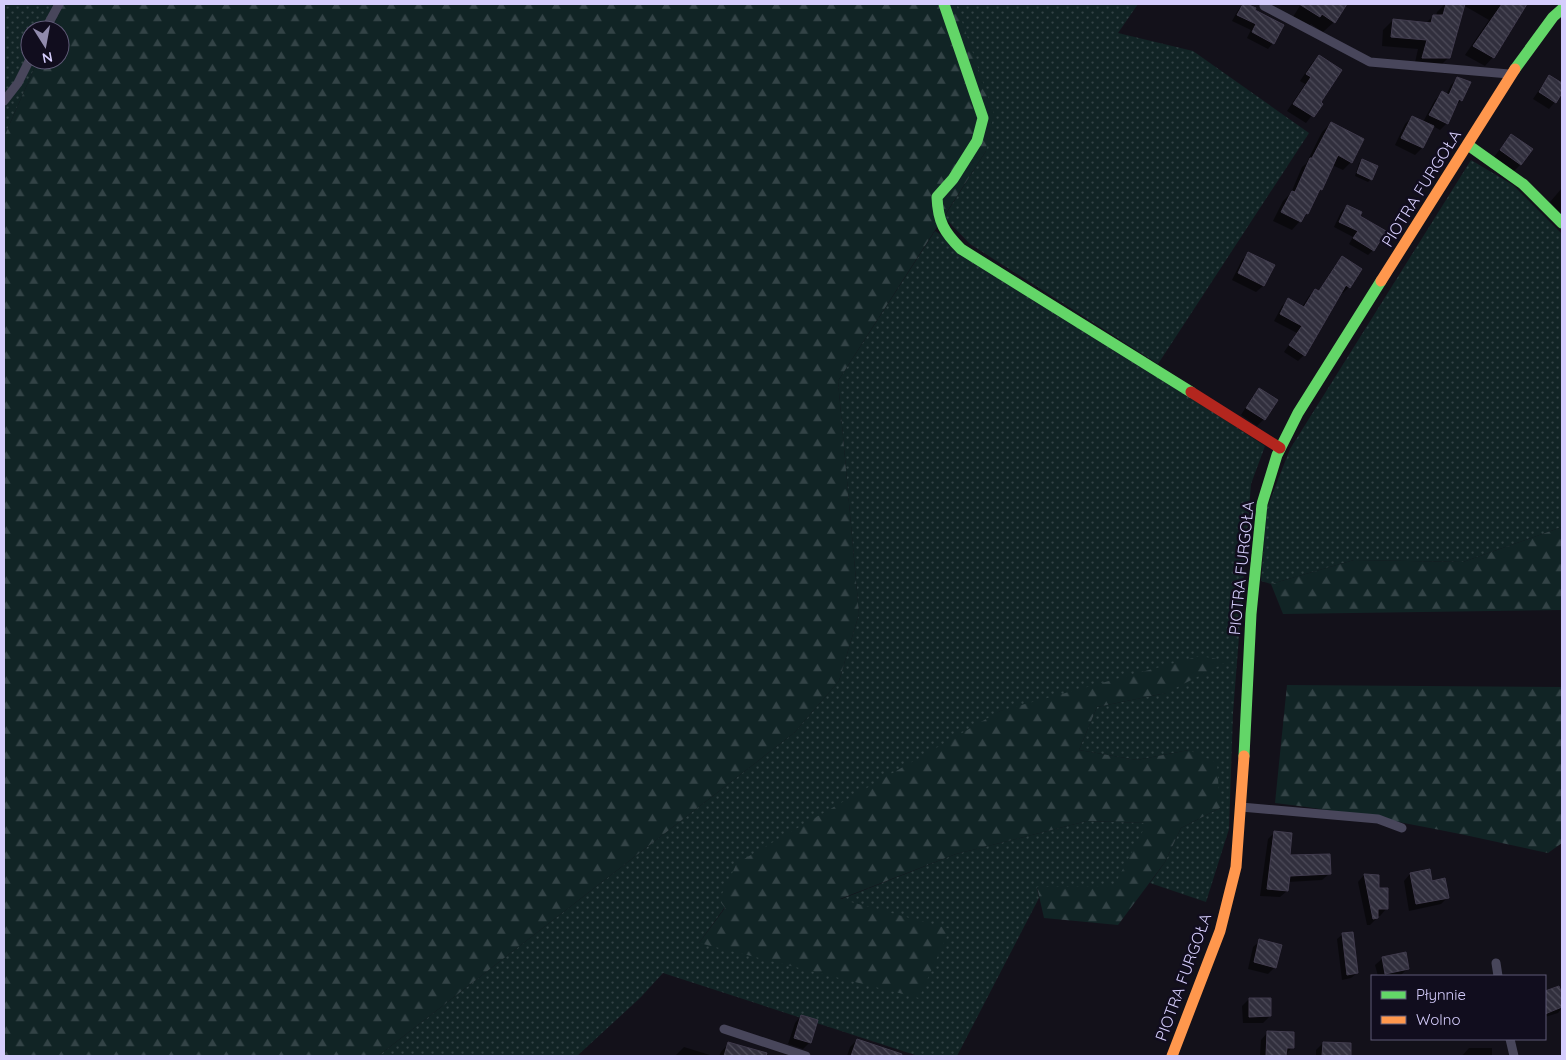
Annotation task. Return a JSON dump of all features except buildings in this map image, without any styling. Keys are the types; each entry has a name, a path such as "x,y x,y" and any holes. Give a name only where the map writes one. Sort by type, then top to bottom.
{"street":[{"path":"944,4 983,118 977,141 953,179 937,197 938,213 944,232 961,249 1280,448"},
{"name":"PIOTRA FURGOŁA","path":"1172,1056 1220,931 1236,867 1251,614 1262,504 1280,448 1298,413 1511,74 1552,17 1562,9"},
{"path":"1468,145 1523,184 1562,223"}],"lane":[{"path":"50,20 58,4"},
{"path":"1264,6 1370,62 1511,74"},
{"path":"4,101 18,83 24,70"},
{"path":"1241,807 1378,819 1402,828"},
{"path":"1496,963 1498,975"},
{"path":"724,1029 806,1056"},
{"path":"1510,1040 1514,1056"}],"green space":[{"path":"4,4 63,4 56,20 20,20 20,70 34,70 4,137"},
{"path":"63,4 956,4 994,114 986,151 838,381 859,614 839,681 794,733 378,1056 4,1056 4,137 34,70 70,70 70,20 56,20"},
{"path":"956,4 1138,4 1118,33 1193,51 1309,133 1158,364 970,244 944,217 986,151"},
{"path":"1471,160 1513,185 1562,234 1562,527 1463,562 1354,560 1271,584 1261,581 1267,508 1290,449"},
{"path":"935,231 1265,446 1251,484 1233,713 1229,829 1206,902 1150,883 1165,862 1181,828 1220,808 1189,750 1137,760 1079,750 1097,707 1166,693 1000,711 725,907 699,943 839,900 956,854 1087,821 1148,823 1114,887 1037,888 1039,898 957,1056 918,1056 663,973 640,998 577,1056 378,1056 794,733 839,681 859,614 838,381"},
{"path":"1562,527 1562,610 1283,614 1271,584 1354,560 1463,562"},
{"path":"1200,656 1228,661 1166,693 1097,707 1079,750 1137,760 1189,750 1217,763 1220,808 1181,828 1165,862 1118,925 1044,918 1037,887 1114,886 1147,823 1087,821 956,854 840,899 950,929 919,998 699,943 725,908 719,900 737,863 1000,711"},
{"path":"1287,685 1562,687 1562,843 1548,853 1412,825 1275,803"}],"traffic: fast":[{"path":"944,4 983,118 977,141 953,179 937,197 939,213 946,232 961,249 1191,392"},
{"path":"1515,69 1553,17 1562,9"},
{"path":"1468,145 1523,184 1562,223"},
{"path":"1244,756 1251,614 1262,504 1277,455 1298,413 1381,281"}],"traffic: slow":[{"path":"1381,281 1515,69"},
{"path":"1172,1056 1220,931 1236,867 1244,756"}],"traffic: jam":[{"path":"1191,392 1280,448"}]}
